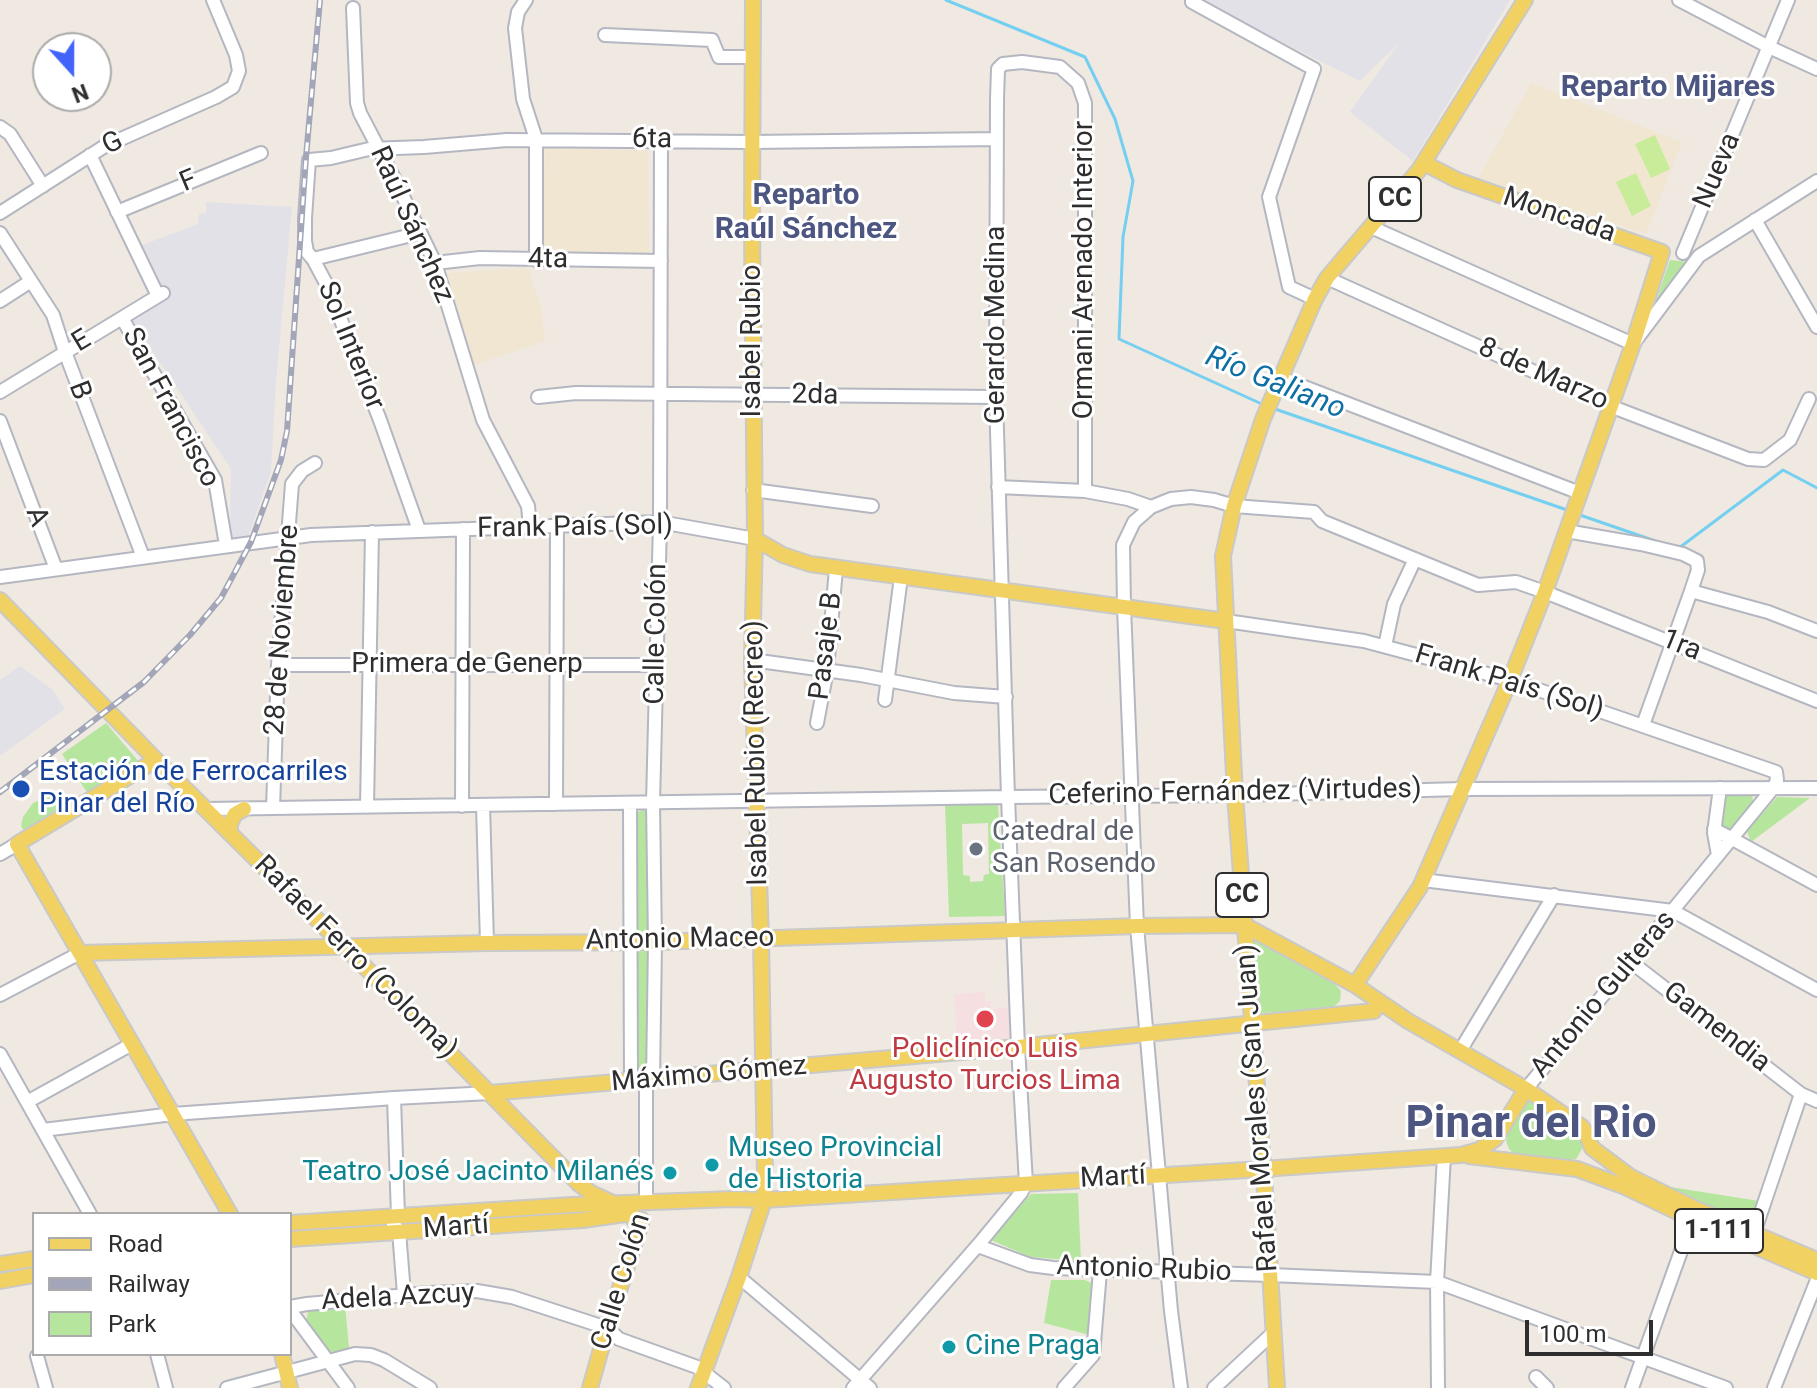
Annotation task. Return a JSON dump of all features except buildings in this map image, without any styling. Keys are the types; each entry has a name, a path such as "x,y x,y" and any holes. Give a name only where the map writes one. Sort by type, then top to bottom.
{"main road":[{"name":"Isabel Rubio","path":"753,0 755,539"},
{"name":"Rafael Morales (San Juan)","path":"1277,1388 1235,795 1223,556 1234,506 1263,419 1315,299 1327,278 1424,163 1525,0"},
{"name":"Moncada","path":"1424,163 1457,180 1662,252"},
{"path":"1355,985 1423,880 1510,680 1545,592 1633,344 1652,307 1662,252"},
{"name":"Frank País (Sol)","path":"755,539 795,560 836,569 1226,621"},
{"name":"Isabel Rubio (Recreo)","path":"698,1388 764,1200 764,1070 752,660 755,539"},
{"path":"1191,616 1209,609 1218,600 1224,583"},
{"name":"Rafael Ferro (Coloma)","path":"0,600 592,1199"},
{"path":"156,760 17,844 229,1212"},
{"path":"230,833 235,814 244,809"},
{"path":"314,947 321,936 319,923"},
{"name":"Antonio Maceo","path":"80,953 655,942 1244,925 1355,985 1408,1021 1526,1089"},
{"path":"365,967 369,950 376,947"},
{"name":"Antonio Maceo","path":"1355,985 1360,1003 1374,1011 1408,1021"},
{"name":"Máximo Gómez","path":"490,1093 1018,1047 1374,1011"},
{"name":"Antonio Gulteras","path":"1495,1139 1526,1089"},
{"name":"1-111","path":"1526,1089 1582,1127 1592,1148 1631,1177 1694,1214"},
{"path":"1495,1139 1497,1150 1506,1160"},
{"name":"1-111","path":"1461,1155 1479,1150 1495,1139"},
{"path":"1577,1169 1592,1148"},
{"name":"1-111","path":"1461,1155 1577,1169 1752,1238 1817,1260"},
{"name":"Martí","path":"292,1223 583,1220 640,1209 733,1199 764,1200 1461,1155"},
{"path":"572,1205 580,1191 578,1183"},
{"path":"583,1220 592,1199"},
{"name":"Martí","path":"292,1239 572,1205 592,1199 640,1209"},
{"name":"Calle Colón","path":"590,1388 639,1227 640,1209"},
{"name":"1-111","path":"1752,1238 1817,1273"},
{"path":"0,1264 32,1259"},
{"path":"0,1281 32,1275"},
{"path":"283,1356 290,1388"}],"street":[{"name":"G","path":"0,213 105,146 233,87 239,71 236,55 213,0"},
{"path":"526,0 518,12 515,28 523,99 536,139 536,260"},
{"path":"1192,0 1314,69 1269,197 1289,287 1315,299"},
{"path":"1679,0 1817,69"},
{"name":"Nueva","path":"1683,253 1788,0"},
{"name":"Raúl Sánchez","path":"353,8 360,113 435,263 483,420 528,506 530,527"},
{"path":"605,35 712,40 719,57 753,57"},
{"name":"Ormani Arenado Interior","path":"1003,64 1022,62 1060,67 1078,83 1085,103 1085,491"},
{"name":"Gerardo Medina","path":"1003,64 998,69 996,397 1008,797 1026,1183"},
{"path":"0,127 10,134 43,186"},
{"name":"6ta","path":"309,160 369,149 536,139 752,142 997,139"},
{"name":"Calle Colón","path":"640,1209 650,1080 655,942 653,803 660,522 661,140"},
{"name":"F","path":"117,212 261,153"},
{"name":"San Francisco","path":"90,155 160,295"},
{"name":"Sol Interior","path":"309,160 307,252 328,287 419,530"},
{"path":"1652,307 1699,256 1817,181"},
{"path":"1755,220 1817,327"},
{"path":"1371,227 1633,344"},
{"name":"B","path":"0,233 53,315 143,557"},
{"path":"313,259 420,233"},
{"name":"Moncada","path":"1662,252 1699,256"},
{"name":"4ta","path":"435,263 480,258 661,261"},
{"name":"8 de Marzo","path":"1327,278 1610,406 1748,459 1764,460 1790,440 1809,399"},
{"path":"0,301 31,281"},
{"name":"E","path":"0,392 160,295"},
{"name":"San Francisco","path":"122,318 215,480 226,545"},
{"path":"1281,378 1578,499"},
{"name":"2da","path":"538,397 576,393 996,397"},
{"name":"A","path":"0,421 56,569"},
{"name":"28 de Noviembre","path":"273,808 278,665 292,484 302,471 315,463"},
{"path":"998,487 1085,491 1151,507"},
{"path":"753,490 872,506"},
{"path":"1181,1388 1157,1175 1137,926 1123,545 1134,522 1151,507 1171,499 1191,497 1234,506"},
{"name":"1ra","path":"1234,506 1314,512 1322,521 1478,585 1516,582 1817,701"},
{"name":"Frank País (Sol)","path":"0,577 288,537 372,532 660,522 755,539"},
{"path":"556,804 557,525"},
{"path":"1568,526 1683,554 1697,561 1698,570 1643,725"},
{"path":"462,806 463,529"},
{"path":"367,807 372,532"},
{"path":"1385,646 1394,604 1415,559"},
{"name":"Pasaje B","path":"817,723 827,670 836,569"},
{"path":"885,700 901,577"},
{"path":"1691,591 1768,612 1817,631"},
{"name":"Frank País (Sol)","path":"1226,621 1364,641 1510,680 1776,772 1776,784"},
{"path":"752,660 954,693 1006,697"},
{"name":"Primera de Generp","path":"278,665 656,665"},
{"name":"Ceferino Fernández (Virtudes)","path":"630,803 1131,797 1463,789 1720,788 1776,784 1817,788"},
{"name":"Antonio Gulteras","path":"1526,1089 1776,784"},
{"path":"1718,855 1714,829 1720,788"},
{"path":"206,809 630,803 631,1082"},
{"path":"483,805 487,943"},
{"path":"1714,829 1817,885"},
{"path":"0,854 17,844"},
{"path":"1423,880 1673,911 1817,990"},
{"path":"1460,1051 1554,895"},
{"name":"Antonio Maceo","path":"0,995 80,953"},
{"name":"Gamendia","path":"1631,962 1801,1094 1817,1101"},
{"path":"27,1102 132,1044"},
{"path":"0,1054 89,1212"},
{"name":"Máximo Gómez","path":"43,1130 173,1114 490,1093"},
{"path":"1752,1238 1801,1094"},
{"path":"394,1098 404,1294"},
{"path":"1438,1388 1437,1282 1444,1156"},
{"path":"739,1277 861,1385 978,1246 1026,1183"},
{"path":"1632,1388 1694,1214"},
{"name":"Antonio Rubio","path":"978,1246 1030,1265 1100,1271 1437,1282 1726,1388"},
{"path":"1064,1388 1093,1355 1100,1271"},
{"path":"1774,1388 1817,1280"},
{"name":"Adela Azcuy","path":"293,1312 307,1304 404,1294 477,1291 512,1297 607,1328 619,1339 697,1367 724,1388"},
{"path":"293,1312 348,1388"},
{"path":"1214,1388 1274,1332"},
{"path":"227,1388 355,1354 371,1355 391,1364 430,1388"},
{"path":"37,1356 46,1388"},
{"path":"158,1356 166,1388"},
{"path":"1536,1377 1547,1388"}],"shaded area":[{"path":"1198,0 1510,0 1413,161 1350,112 1399,43 1360,81"},
{"path":"1531,83 1682,142 1646,234 1478,179"},
{"path":"545,149 648,150 649,258 543,252"},
{"path":"206,202 292,207 271,471 248,537 230,538 231,469 131,319 167,296 142,245 198,224 199,214 206,213"},
{"path":"529,268 541,306 545,341 474,365 447,273"},
{"path":"20,666 53,690 65,709 0,756 0,680"},
{"name":"Policlínico Luis Augusto Turcios Lima","path":"985,992 985,1001 991,1002 991,1009 1013,1008 1015,1038 957,1041 954,994"}],"green space":[{"path":"1655,135 1670,169 1651,178 1635,144"},
{"path":"1636,173 1651,206 1632,216 1616,182"},
{"path":"1670,260 1688,262 1655,304"},
{"path":"106,723 139,762 88,794 62,754"},
{"path":"1726,792 1752,794 1753,802 1731,835 1720,829"},
{"path":"49,796 62,798 71,806 26,834 21,826 23,817 33,803"},
{"path":"1777,797 1810,798 1751,842 1747,831"},
{"path":"945,804 998,805 1005,916 949,917","holes":["988,823 989,874 984,875 983,881 970,882 970,876 963,875 962,824"]},
{"path":"643,810 651,816 649,929 646,934 640,935 636,933 634,816"},
{"path":"1254,937 1333,982 1341,991 1340,1001 1331,1009 1259,1013"},
{"path":"644,948 650,953 649,1069 639,1074 634,1069 636,954"},
{"path":"1528,1100 1534,1100 1584,1137 1585,1142 1576,1159 1515,1155 1509,1149 1506,1141 1510,1124"},
{"path":"1664,1186 1759,1201 1751,1222 1744,1226"},
{"path":"1078,1193 1081,1261 1030,1257 991,1240 1031,1194"},
{"path":"1051,1280 1085,1280 1093,1284 1090,1335 1044,1323"},
{"path":"345,1305 349,1348 333,1352 325,1350 306,1323 308,1311 315,1306"}],"waterway":[{"name":"Río Galiano","path":"946,0 1085,57 1115,119 1133,181 1123,237 1119,339 1264,405"},
{"name":"Río Galiano","path":"1275,409 1570,511"},
{"name":"Río Galiano","path":"1679,548 1783,470 1817,488"},
{"name":"Río Galiano","path":"1577,514 1664,544"}],"railway":[{"path":"0,792 144,682 221,598 251,542 281,460 287,431 320,0"}],"place":[{"name":"Estación de Ferrocarriles Pinar del Río","path":"21,789"},
{"name":"Catedral de San Rosendo","path":"976,849"},
{"name":"Policlínico Luis Augusto Turcios Lima","path":"985,1019"},
{"name":"Museo Provincial de Historia","path":"712,1165"},
{"name":"Teatro José Jacinto Milanés","path":"670,1173"},
{"name":"Cine Praga","path":"949,1347"}],"district":[{"name":"Reparto Mijares","path":"1668,88"},
{"name":"Reparto Raúl Sánchez","path":"806,213"},
{"name":"Pinar del Rio","path":"1531,1126"}]}
